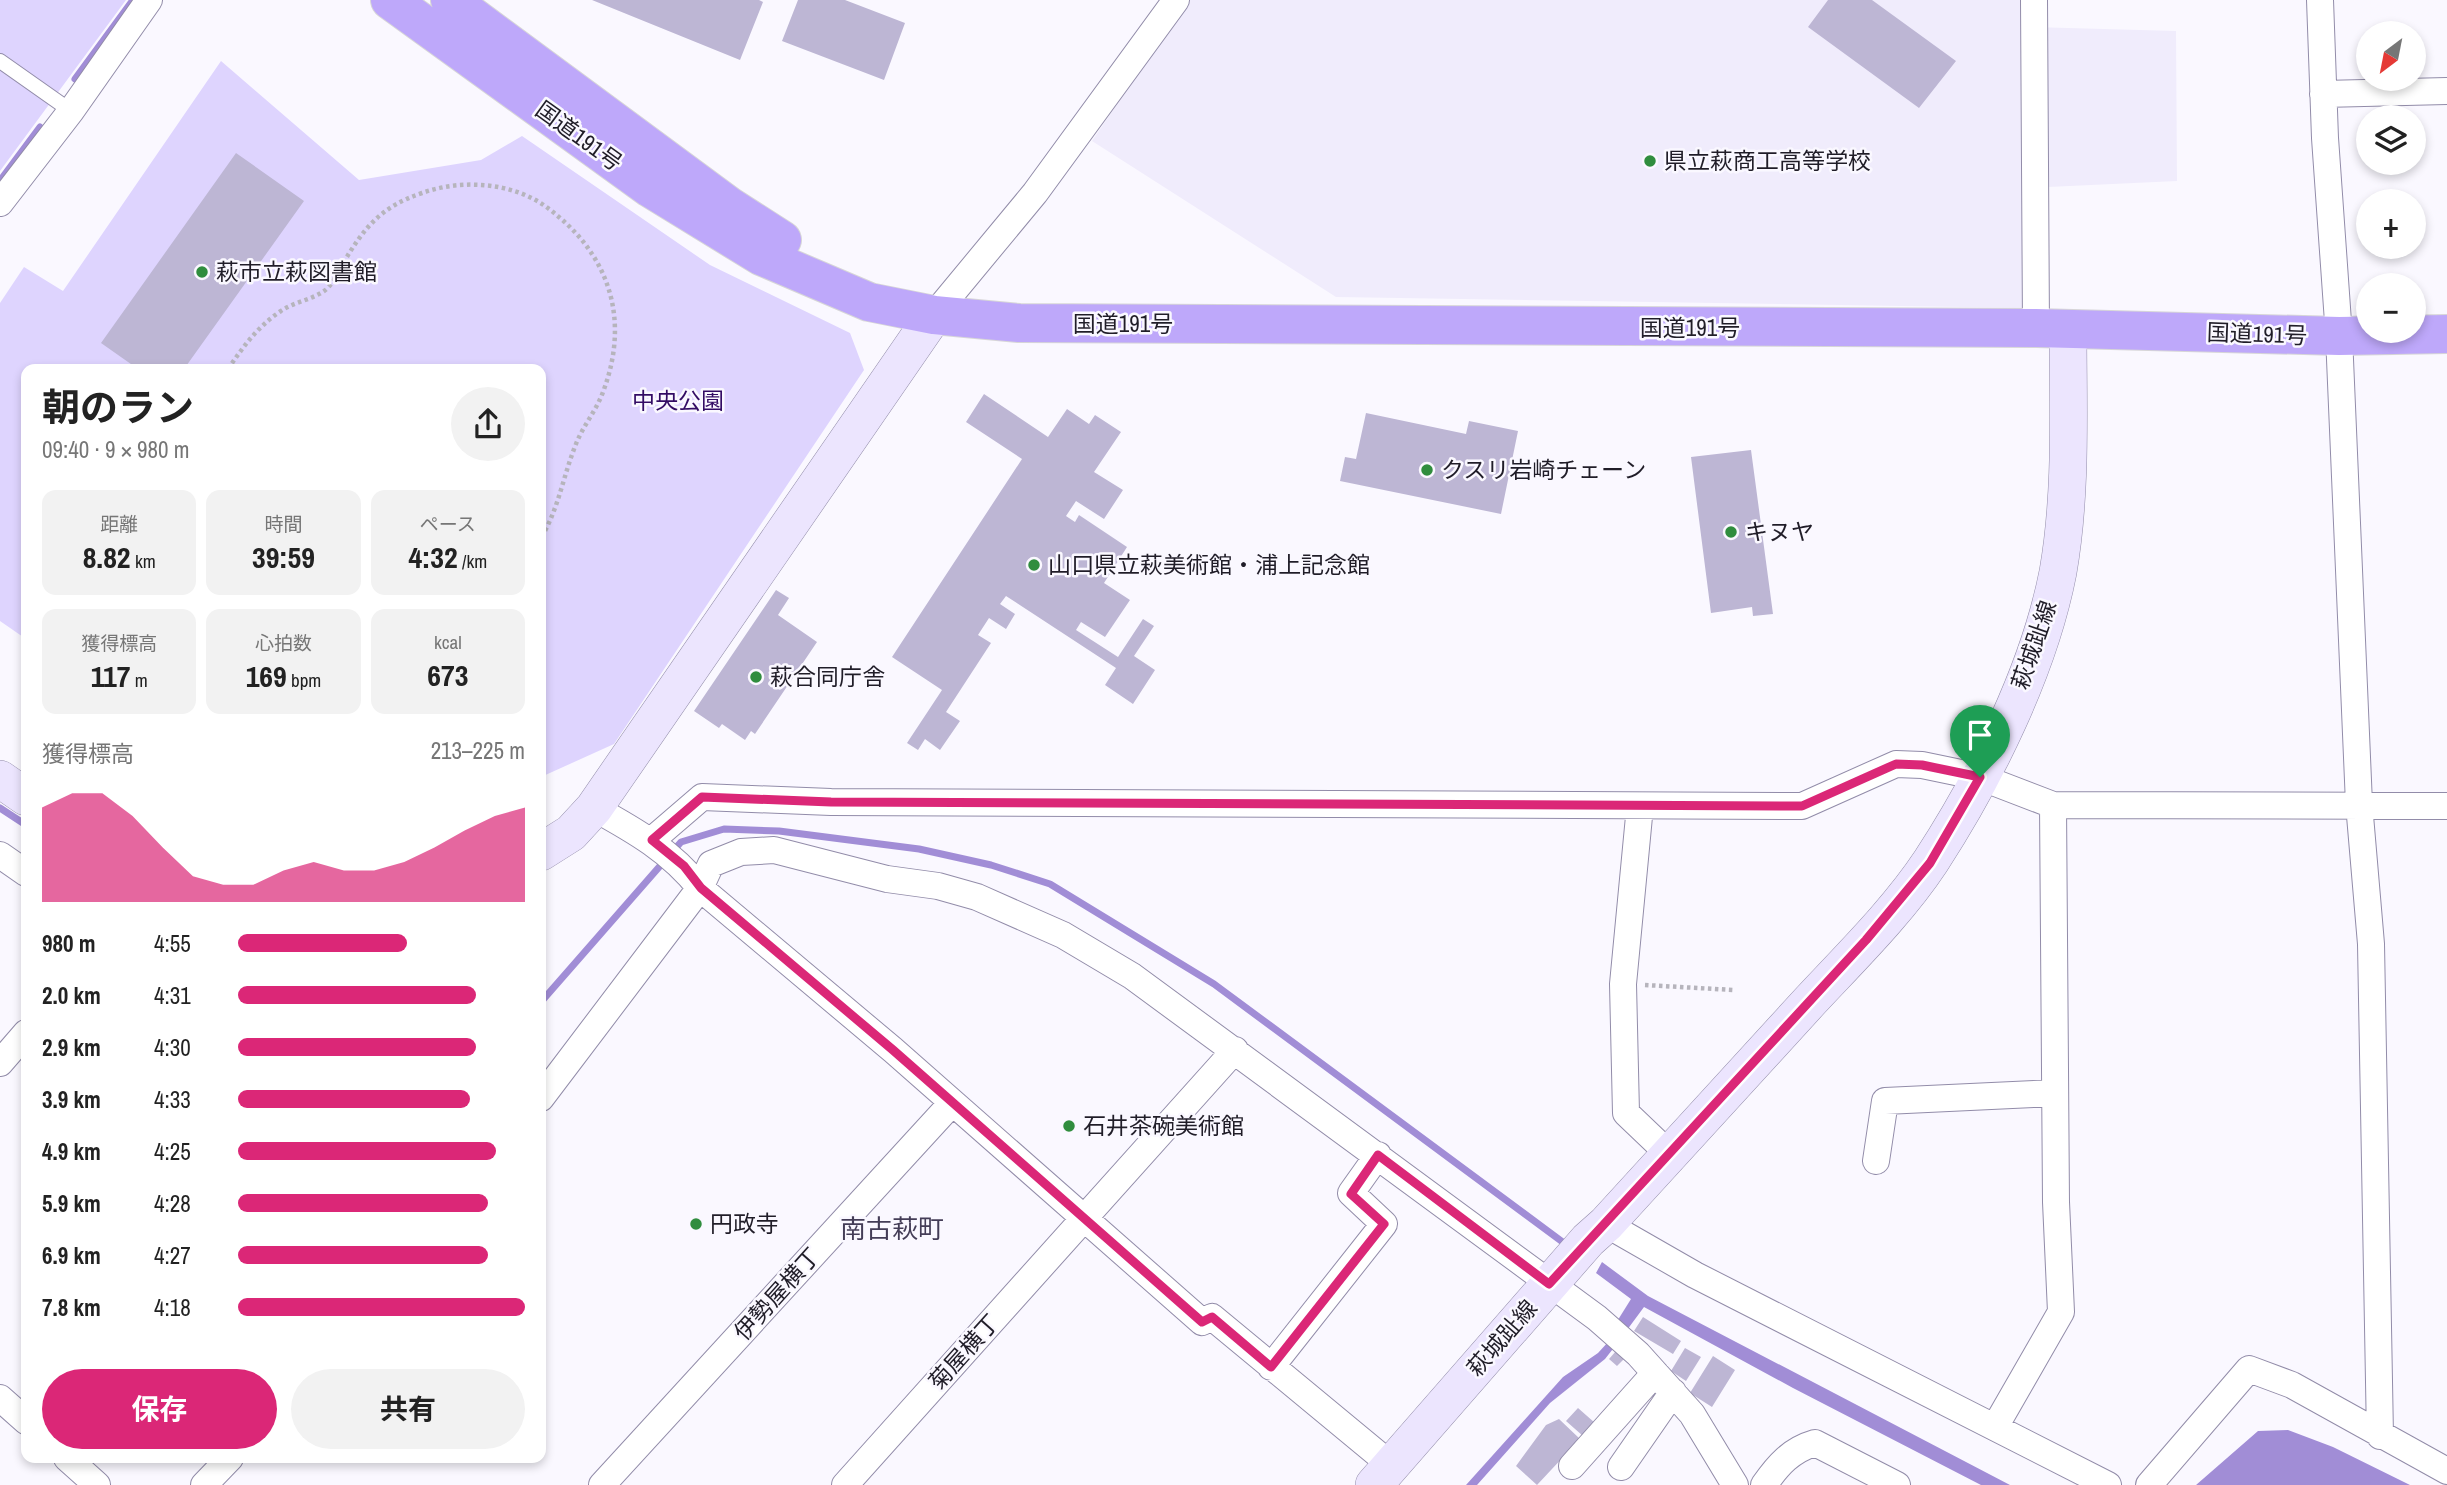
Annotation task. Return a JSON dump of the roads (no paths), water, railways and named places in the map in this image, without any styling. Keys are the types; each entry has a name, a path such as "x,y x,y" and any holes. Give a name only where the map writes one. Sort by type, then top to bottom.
{"highway":[{"name":"国道191号","path":"390,0 650,188 761,256 869,302 934,315 1033,323 2052,328 2339,336 2447,334"},
{"name":"国道191号","path":"450,0 754,223 810,254 876,281 934,315"}],"main road":[{"path":"546,849 571,833 594,808 934,315"},
{"name":"萩城趾線","path":"1382,1475 1549,1284 1866,940 1930,863 1980,777 2036,648 2057,573 2067,499 2052,328"},
{"path":"0,779 21,793"}],"street":[{"path":"0,203 71,111 149,0"},
{"path":"934,315 1035,193 1177,0"},
{"path":"2034,0 2052,328"},
{"path":"2320,0 2323,94 2339,336 2359,804 2371,944 2381,1436"},
{"path":"2323,94 2447,91"},
{"path":"666,852 702,797 831,802 1802,806 1896,764 1922,765 1980,777 2053,805 2447,806"},
{"path":"1995,1427 2061,1312 2055,1093 2053,805"},
{"path":"1640,806 1623,984 1626,1113 1670,1155"},
{"path":"594,808 666,852 701,888 1202,1322 1212,1317 1271,1367 1382,1475"},
{"path":"546,1091 701,888 711,864 741,852 775,850 866,874 938,886 977,897 1063,935 1132,976 1597,1318 1647,1363 1692,1414 1735,1485"},
{"path":"0,855 21,870"},
{"path":"0,1063 21,1038"},
{"name":"菊屋横丁","path":"845,1485 1235,1050"},
{"path":"1876,1161 1885,1101 2055,1093"},
{"name":"伊勢屋横丁","path":"602,1485 952,1103"},
{"path":"1271,1367 1384,1224 1351,1194 1378,1155"},
{"path":"1597,1232 1695,1275 2108,1485"},
{"path":"1572,1466 1647,1363"},
{"path":"2149,1485 2249,1370 2292,1385 2447,1471"},
{"path":"1620,1467 1673,1392"},
{"path":"0,1398 21,1417"},
{"path":"1764,1485 1778,1465 1798,1448 1815,1443 1897,1485"},
{"path":"72,1463 97,1485"},
{"path":"204,1485 225,1463"}],"lane":[{"path":"0,61 71,111"}],"waterway":[{"path":"75,79 133,0"},
{"path":"0,181 40,127"},
{"path":"0,808 21,822"},
{"path":"546,996 681,842 724,829 779,831 919,849 991,865 1050,884 1214,984 1568,1246"}],"place":[{"name":"県立萩商工高等学校","path":"1650,161"},
{"name":"萩市立萩図書館","path":"202,272"},
{"name":"クスリ岩崎チェーン","path":"1427,470"},
{"name":"キヌヤ","path":"1731,532"},
{"name":"山口県立萩美術館・浦上記念館","path":"1034,565"},
{"name":"萩合同庁舎","path":"756,677"},
{"name":"石井茶碗美術館","path":"1069,1126"},
{"name":"円政寺","path":"696,1224"}],"district":[{"name":"南古萩町","path":"892,1229"}],"park label":[{"name":"中央公園","path":"678,401"}]}
